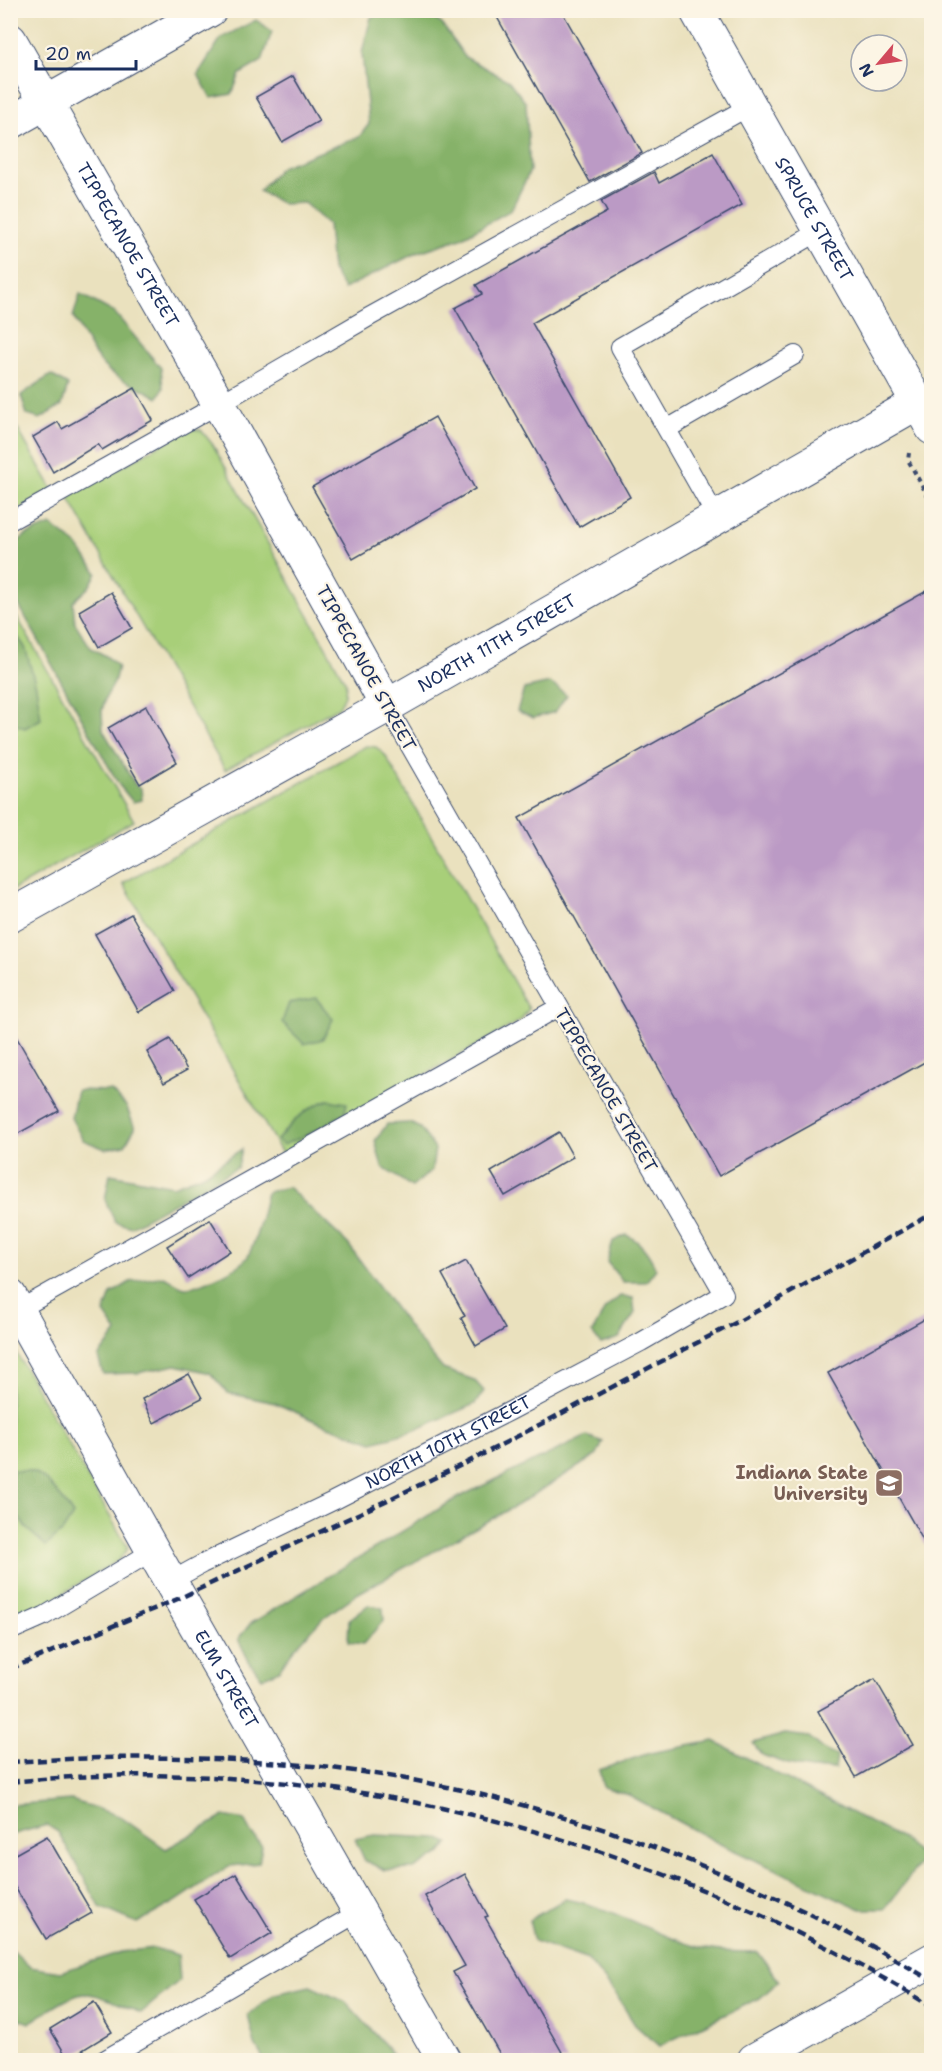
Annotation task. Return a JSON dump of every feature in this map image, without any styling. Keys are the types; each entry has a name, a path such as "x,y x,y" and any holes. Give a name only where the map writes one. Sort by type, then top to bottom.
{"street":[{"path":"10,123 210,10"},
{"name":"SPRUCE STREET","path":"696,10 924,416"},
{"name":"TIPPECANOE STREET","path":"10,40 219,404 387,706"},
{"name":"NORTH 11TH STREET","path":"10,916 387,706 717,518 924,416"},
{"name":"ELM STREET","path":"13,1307 361,1911 444,2061"},
{"path":"754,2061 932,1960"}],"lane":[{"path":"10,521 369,317 750,106"},
{"path":"717,518 620,347 820,231"},
{"path":"667,429 795,355"},
{"name":"TIPPECANOE STREET","path":"387,706 724,1294"},
{"path":"13,1307 559,1007"},
{"name":"NORTH 10TH STREET","path":"171,1581 333,1502 510,1411 641,1342 724,1294"},
{"path":"10,1631 44,1616 153,1551"},
{"path":"104,2061 361,1911"}],"green space":[{"path":"394,11 422,11 442,24 465,57 509,81 526,103 530,171 511,210 461,238 416,253 344,289 332,270 328,224 304,203 283,204 259,191 281,167 359,137 369,124 362,53 371,17"},
{"path":"256,20 272,31 262,61 240,74 232,94 211,98 198,74 221,38"},
{"path":"80,294 115,313 161,368 163,388 158,398 124,381 101,363 73,317"},
{"path":"51,375 68,385 62,405 40,419 27,415 21,395"},
{"path":"10,416 53,490 10,514"},
{"path":"188,429 201,430 213,445 346,683 345,695 339,707 225,770 68,497"},
{"path":"51,525 76,544 97,573 89,587 73,602 75,623 91,648 118,666 114,683 105,699 102,711 103,730 136,786 141,788 142,800 133,802 119,785 11,591 11,547 26,535"},
{"path":"10,605 134,821 11,891 10,891"},
{"path":"10,626 25,647 36,686 41,719 25,728 11,723"},
{"path":"550,683 567,695 555,712 533,718 517,711 524,689"},
{"path":"366,746 376,747 385,755 529,1009 520,1021 283,1155 123,883"},
{"path":"316,998 333,1019 323,1039 304,1044 282,1022 289,1003"},
{"path":"77,1090 111,1091 126,1106 135,1128 125,1145 105,1149 83,1140 71,1118"},
{"path":"328,1100 347,1103 345,1112 291,1142 283,1145 277,1140 300,1116"},
{"path":"410,1123 420,1128 435,1149 432,1170 412,1187 382,1167 375,1141 387,1124"},
{"path":"242,1149 238,1167 131,1227 115,1222 105,1200 110,1174 173,1186 204,1174"},
{"path":"288,1187 348,1244 416,1337 443,1369 474,1380 484,1391 475,1404 413,1431 373,1442 320,1423 275,1403 228,1393 210,1373 176,1365 137,1373 103,1374 98,1357 117,1332 104,1313 111,1294 130,1282 164,1276 185,1287 209,1281 229,1271 248,1256 267,1192"},
{"path":"626,1235 644,1249 656,1269 646,1282 623,1282 607,1262 613,1241"},
{"path":"620,1296 633,1298 635,1313 619,1338 601,1344 592,1333 605,1309"},
{"path":"10,1342 128,1548 119,1560 37,1609 11,1621"},
{"path":"587,1436 603,1442 597,1455 517,1505 357,1594 322,1619 295,1648 279,1670 262,1678 249,1661 238,1639 250,1624 457,1498"},
{"path":"11,1470 30,1471 43,1478 73,1515 63,1531 46,1546 26,1528 11,1506"},
{"path":"368,1605 383,1608 384,1620 363,1644 348,1642 349,1620"},
{"path":"785,1734 809,1737 826,1751 837,1756 835,1769 811,1769 788,1764 762,1755 753,1743"},
{"path":"714,1741 906,1841 923,1859 885,1909 861,1909 718,1843 629,1795 603,1787 599,1770 650,1753"},
{"path":"71,1800 119,1816 166,1849 224,1816 244,1820 262,1846 259,1863 229,1866 175,1902 137,1923 100,1907 58,1832 47,1825 11,1835 11,1805"},
{"path":"374,1835 437,1838 449,1843 441,1853 414,1869 385,1870 365,1861 355,1839"},
{"path":"565,1899 602,1909 671,1938 707,1949 758,1952 779,1981 760,1998 659,2046 635,2025 615,1993 588,1960 534,1941 529,1920"},
{"path":"10,1948 30,1967 60,1972 121,1952 154,1948 178,1955 180,1980 141,2013 104,1998 83,1994 62,2002 29,2023 11,2016"},
{"path":"310,1986 346,2002 388,2048 395,2060 264,2060 255,2045 248,2015 275,1994"}],"building":[{"path":"493,10 561,10 642,153 590,182"},
{"path":"293,76 319,121 282,142 256,97"},
{"path":"713,153 742,205 532,323 630,497 579,527 455,308 482,294 476,285 607,212 601,201 654,172 659,183"},
{"path":"135,388 153,420 102,450 98,444 53,472 33,437 58,422 62,429"},
{"path":"435,417 475,489 353,559 312,487"},
{"path":"932,588 932,1058 719,1176 519,818"},
{"path":"111,592 132,628 99,647 79,611"},
{"path":"146,706 177,762 140,784 108,728"},
{"path":"131,914 175,991 139,1012 95,934"},
{"path":"10,1026 59,1111 10,1138"},
{"path":"170,1039 187,1070 164,1083 147,1052"},
{"path":"559,1132 573,1157 505,1196 491,1172"},
{"path":"210,1219 230,1251 188,1278 167,1246"},
{"path":"466,1261 505,1329 476,1346 461,1318 465,1316 442,1274"},
{"path":"932,1315 932,1556 828,1373"},
{"path":"189,1374 202,1398 154,1423 142,1399"},
{"path":"875,1679 913,1745 856,1777 818,1711"},
{"path":"47,1836 92,1913 46,1939 10,1879 10,1857"},
{"path":"236,1874 272,1933 230,1959 194,1899"},
{"path":"465,1874 488,1916 485,1917 567,2061 504,2061 453,1972 465,1966 425,1896"},
{"path":"94,2002 112,2032 68,2059 50,2029"}],"railway":[{"path":"10,1669 180,1598 468,1462 739,1321 932,1214"},
{"path":"10,1762 103,1758 243,1760 382,1775 453,1788 595,1827 736,1880 870,1945 932,1981"},
{"path":"10,1782 131,1775 251,1780 371,1794 489,1819 605,1853 718,1896 827,1948 932,2007"}],"place":[{"name":"Indiana State University","path":"889,1483"}]}
